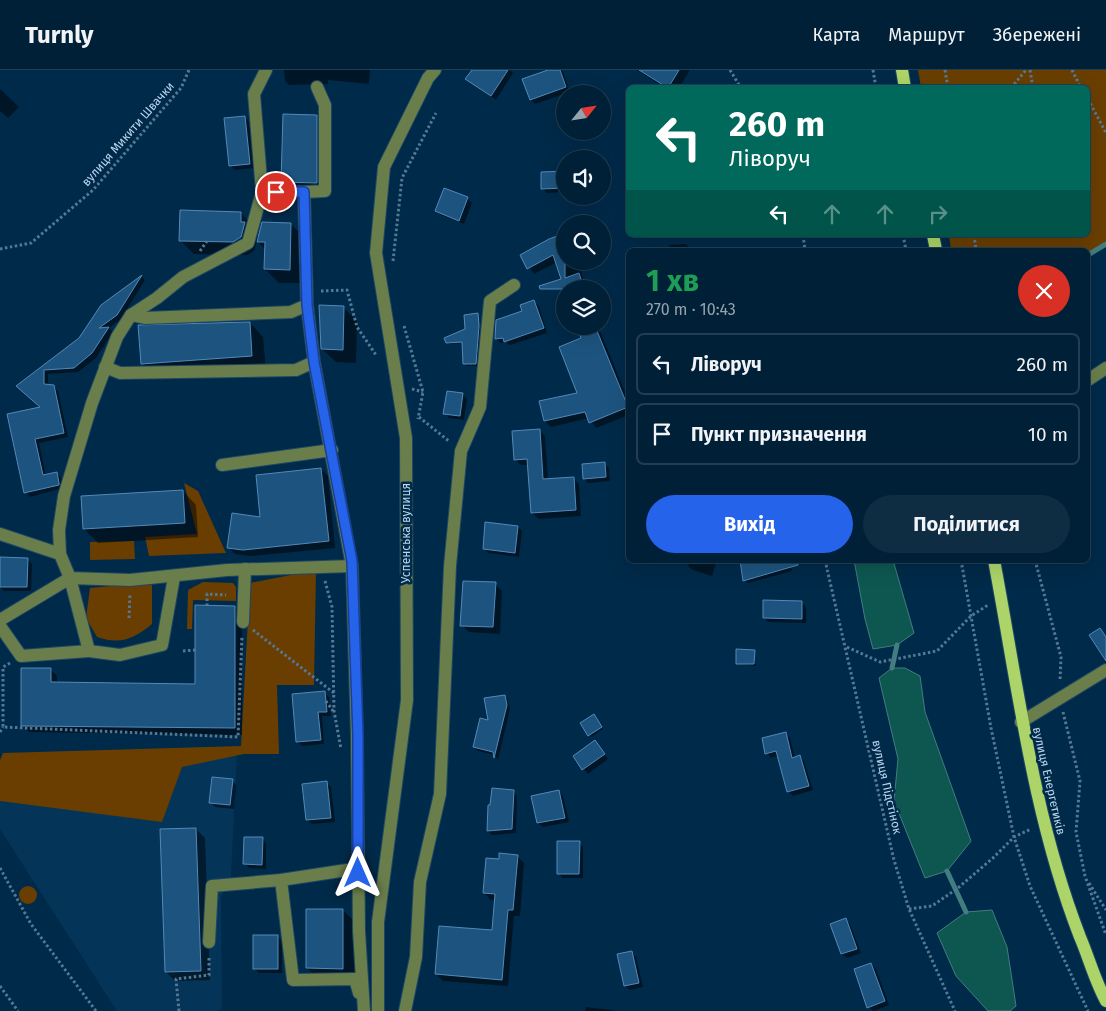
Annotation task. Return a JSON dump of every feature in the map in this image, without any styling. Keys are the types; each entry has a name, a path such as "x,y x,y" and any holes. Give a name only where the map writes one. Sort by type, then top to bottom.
{"main road":[{"path":"902,70 904,85"},
{"name":"вулиця Енергетиків","path":"995,563 1021,722 1044,824 1062,888 1106,1001"}],"street":[{"path":"89,651 70,578 60,554 59,530 64,496 105,367 117,337 131,314 157,298 183,277 248,243 262,192 254,94 266,70"},
{"name":"Успенська вулиця","path":"378,1011 378,922 407,700 406,438 376,253 384,167 428,78 435,70"},
{"path":"262,192 325,191 325,105 317,87"},
{"path":"304,192 306,291 314,362 332,450 352,566 358,736 358,873 363,1009"},
{"path":"405,1011 416,957 420,882 440,794 450,566 461,451 480,407 490,301 514,285"},
{"path":"131,314 145,318 291,312 307,305"},
{"path":"105,367 120,373 296,370 314,362"},
{"path":"1090,379 1106,368"},
{"path":"222,465 332,450"},
{"path":"0,534 60,554"},
{"path":"0,620 70,578 130,580 246,569 352,566"},
{"path":"243,622 246,569"},
{"path":"0,626 21,656 89,651 120,655 162,645 174,577"},
{"path":"1021,722 1060,700 1106,670"},
{"path":"209,942 212,886 281,880 347,870 358,873"},
{"path":"281,880 293,980 355,979 363,1009"}],"path":[{"name":"вулиця Микити Швачки","path":"0,249 31,243 93,190 181,88 189,70"},
{"path":"730,70 739,85"},
{"path":"873,70 876,85"},
{"path":"945,70 948,85"},
{"path":"1014,85 1028,70"},
{"path":"1028,70 1032,85"},
{"path":"1072,70 1080,85"},
{"path":"1090,103 1106,134"},
{"path":"392,271 402,178 436,113"},
{"path":"306,291 347,290 356,327 378,357"},
{"path":"402,317 423,392 420,417 412,424"},
{"path":"398,386 423,392"},
{"path":"420,417 461,451"},
{"name":"вулиця Підстінок","path":"826,563 894,860 909,909 955,1011"},
{"path":"962,563 1014,837 1030,886 1088,1011"},
{"path":"1036,563 1061,657 1060,700 1080,781 1076,832 1085,876 1106,935"},
{"path":"129,618 130,580"},
{"path":"207,606 207,594 226,595"},
{"path":"846,647 880,662 937,650 971,616 1001,596"},
{"path":"243,622 334,693"},
{"path":"3,727 238,737 243,622"},
{"path":"183,651 196,650"},
{"path":"0,732 3,727 4,667 21,656"},
{"path":"326,701 334,711"},
{"path":"909,909 932,906 972,876 1014,837 1044,824"},
{"path":"0,868 31,924 96,1011"},
{"path":"1085,876 1106,910"},
{"path":"179,1011 176,979 209,975 209,942"},
{"path":"0,986 18,1011"}],"shaded area":[{"path":"918,70 1106,70 1106,244 1090,254 1090,248 951,248 949,237 1090,237 1090,85 921,85"},
{"path":"184,483 198,491 226,553 149,556 145,537 197,534"},
{"path":"134,541 135,559 90,560 90,542"},
{"path":"855,563 894,563 914,633 897,645 873,649 865,619"},
{"path":"316,570 314,685 277,685 279,754 244,754 182,767 162,822 0,801 0,760 3,753 241,746 250,583"},
{"path":"152,582 152,624 133,637 126,639 113,640 97,637 86,618 90,588"},
{"path":"203,582 233,583 236,587 236,601 193,600 192,629 187,629 188,590"},
{"path":"892,668 905,668 920,676 925,712 971,841 947,871 925,878 894,801 898,759 879,678"},
{"path":"237,750 231,876 221,897 222,1009 216,1011 117,1011 0,829 0,760"},
{"path":"28,886 36,891 37,895 32,903 28,904 20,899 19,895 24,887"},
{"path":"992,910 1007,947 1016,1006 1010,1011 988,1011 956,976 937,933 966,912"}],"building":[{"path":"472,70 508,70 491,96 465,79"},
{"path":"548,70 560,70 565,85 556,85 556,91 530,100 522,79"},
{"path":"639,70 679,70 670,85 663,85"},
{"path":"283,114 317,115 317,183 281,182"},
{"path":"245,116 250,164 229,166 224,118"},
{"path":"556,171 556,188 541,189 541,172"},
{"path":"444,188 468,197 459,221 435,211"},
{"path":"180,210 241,212 241,222 245,222 241,237 233,242 179,241"},
{"path":"262,222 291,223 290,270 264,269 265,242 257,242"},
{"path":"556,236 556,264 553,255 527,269 520,255"},
{"path":"558,270 565,270 565,278 579,273 581,280 558,280 561,279"},
{"path":"142,275 117,315 99,328 109,327 92,353 74,368 44,370 44,384 54,385 64,433 35,439 43,475 57,472 59,485 24,493 7,414 40,407 16,386 79,338 101,305"},
{"path":"556,281 556,289 540,289 539,286"},
{"path":"534,300 544,328 504,342 503,338 495,339 496,320 522,311 520,305"},
{"path":"319,305 344,306 343,350 321,349"},
{"path":"478,313 479,326 476,364 463,364 462,342 446,343 444,338 465,329 464,315"},
{"path":"250,322 252,356 141,364 138,325"},
{"path":"580,335 599,335 626,402 626,408 589,423 585,412 544,421 539,401 577,393 559,347 581,338"},
{"path":"447,391 463,393 460,416 443,414"},
{"path":"540,429 543,479 574,477 576,510 531,513 527,459 514,460 512,431"},
{"path":"605,462 606,477 583,479 582,464"},
{"path":"321,468 329,541 243,550 227,548 232,513 260,517 256,475"},
{"path":"183,490 185,523 83,529 81,496"},
{"path":"485,522 518,526 515,553 483,549"},
{"path":"0,557 28,558 27,587 0,587"},
{"path":"740,563 798,563 798,565 743,581"},
{"path":"463,581 496,582 493,627 460,626"},
{"path":"763,600 802,601 802,619 763,618"},
{"path":"195,605 235,606 235,728 21,726 21,668 51,668 51,682 195,684"},
{"path":"1100,628 1106,637 1106,661 1089,635"},
{"path":"736,649 755,650 754,664 736,664"},
{"path":"325,691 327,712 318,712 321,740 296,742 292,694"},
{"path":"505,695 507,705 494,758 493,752 473,747 480,718 488,720 484,698"},
{"path":"594,714 602,727 588,736 580,723"},
{"path":"786,732 792,758 800,755 809,786 787,792 776,751 765,754 762,738"},
{"path":"595,740 605,754 582,770 573,756"},
{"path":"212,777 233,779 230,805 209,803"},
{"path":"327,781 331,818 306,820 302,784"},
{"path":"492,788 514,790 512,829 487,831 488,805 490,805"},
{"path":"559,790 565,818 537,823 531,796"},
{"path":"196,828 201,971 165,972 160,829"},
{"path":"244,837 263,837 262,865 243,864"},
{"path":"557,841 580,841 579,874 557,874"},
{"path":"499,853 518,855 513,910 508,910 502,980 435,974 439,926 492,930 495,894 483,893 486,858 499,859"},
{"path":"306,909 343,909 343,969 306,968"},
{"path":"846,918 857,949 841,954 830,924"},
{"path":"253,935 278,935 278,969 253,969"},
{"path":"632,951 639,983 624,986 617,954"},
{"path":"871,963 885,1001 867,1008 854,969"}],"waterway":[{"path":"1090,254 1106,244"},
{"path":"892,668 897,645"},
{"path":"947,871 966,912"}],"route":[{"path":"276,192 304,192 307,305 314,362 352,561 358,736 358,873"}]}
